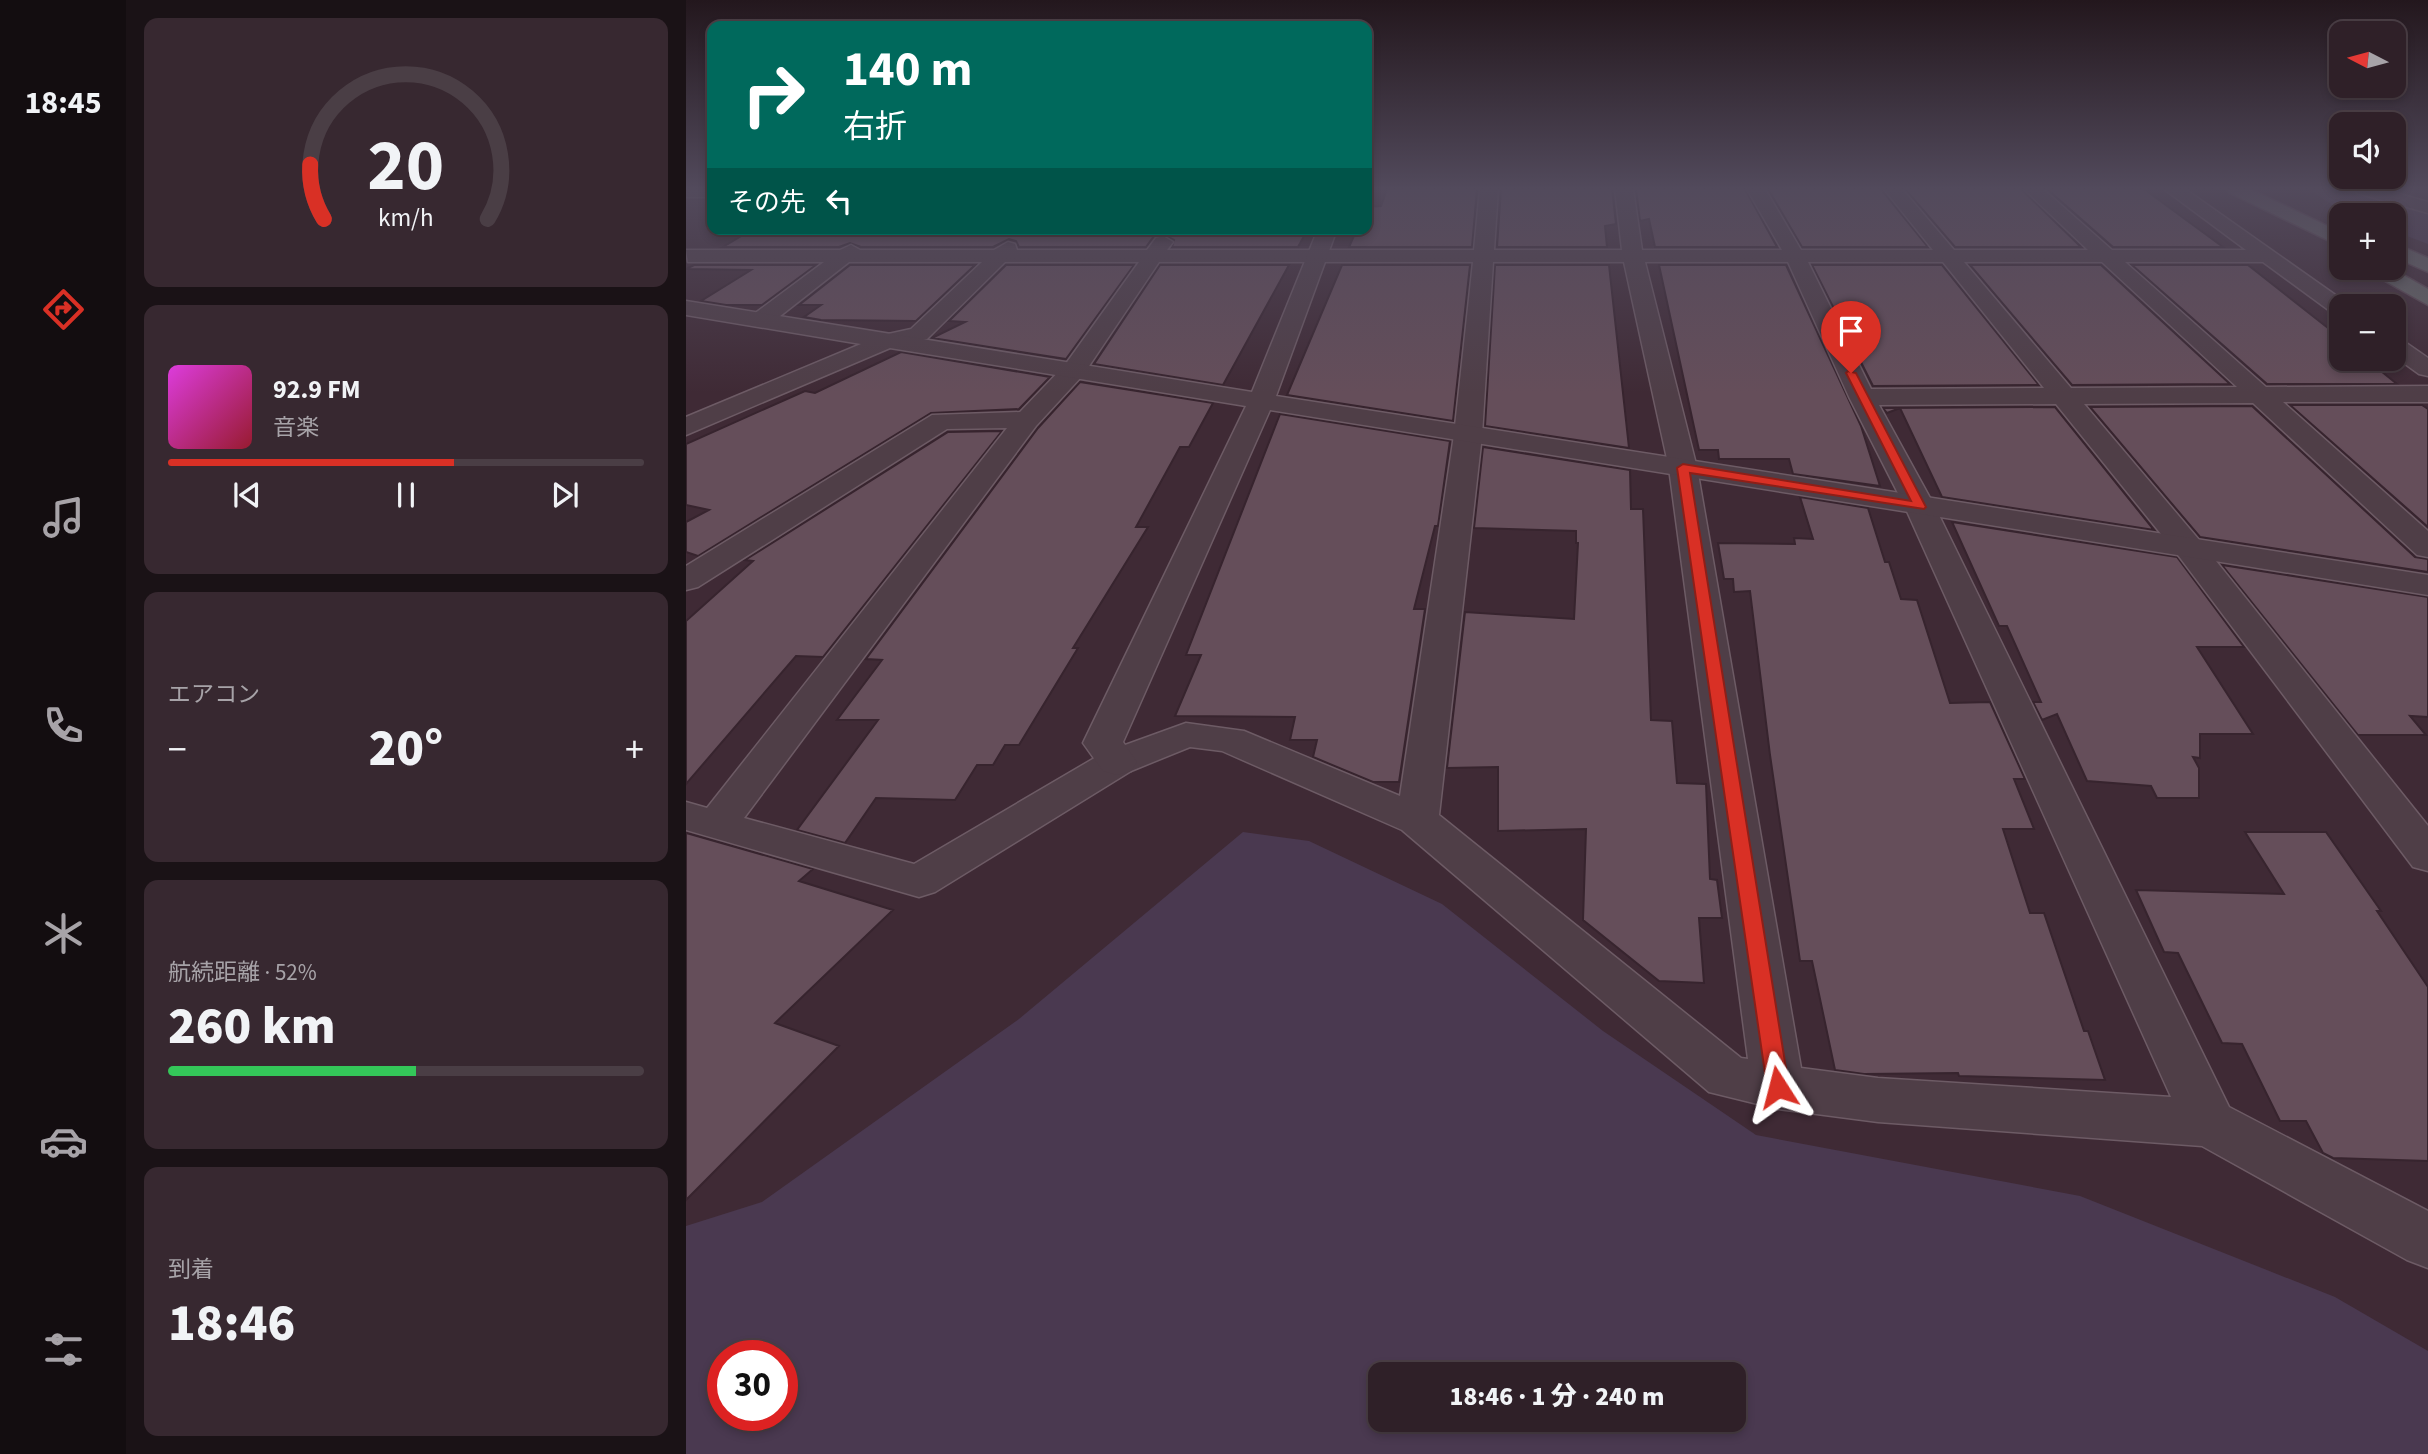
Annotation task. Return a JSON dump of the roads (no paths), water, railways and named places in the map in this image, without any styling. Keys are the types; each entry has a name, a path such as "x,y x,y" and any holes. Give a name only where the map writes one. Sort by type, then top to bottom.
{"highway":[{"path":"2412,257 2428,266"},
{"path":"2406,275 2428,286"},
{"path":"2396,280 2428,298"}],"street":[{"path":"687,257 710,257"},
{"path":"762,319 843,257"},
{"path":"686,427 887,341 919,334 999,257"},
{"path":"1150,257 1073,370 1027,420 701,821 919,881 1117,762 1186,735 1230,740 1417,820 1727,1077 1778,1087 1878,1100 2210,1123 2428,1241"},
{"path":"1117,762 1103,743 1261,401 1316,257"},
{"path":"1417,820 1468,435 1481,257"},
{"path":"1633,257 1683,468 1778,1087"},
{"path":"1794,257 1862,397 1920,507 2210,1123"},
{"path":"1949,257 2189,548 2428,856"},
{"path":"2106,257 2428,548"},
{"path":"2266,257 2329,300"},
{"path":"686,307 1468,435 2428,585"},
{"path":"2406,353 2428,369"},
{"path":"1862,397 2260,397 2428,394"},
{"path":"686,580 941,421 1027,420"}]}
